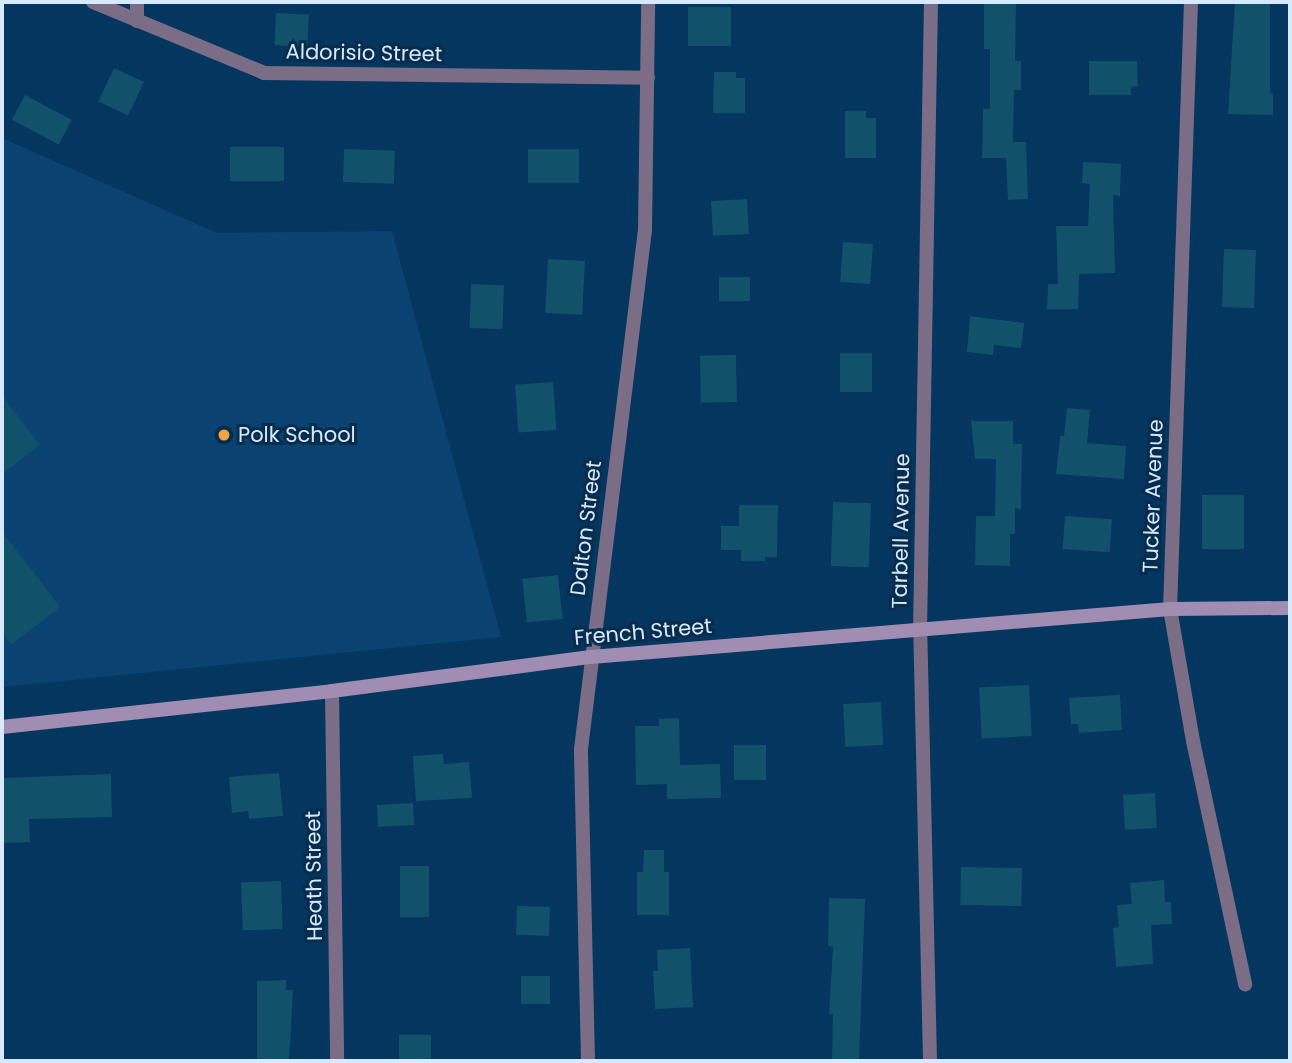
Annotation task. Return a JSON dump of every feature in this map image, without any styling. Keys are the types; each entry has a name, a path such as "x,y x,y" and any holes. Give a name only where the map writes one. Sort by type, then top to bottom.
{"street":[{"name":"Aldorisio Street","path":"93,2 264,73 648,78"},
{"path":"137,2 137,21"},
{"name":"Dalton Street","path":"588,1061 581,749 645,230 648,2"},
{"name":"Tarbell Avenue","path":"930,1061 920,631 931,2"},
{"name":"Tucker Avenue","path":"1191,2 1170,609 1193,741 1245,984"},
{"name":"French Street","path":"2,727 332,691 591,657 1170,609 1290,608"},
{"name":"Heath Street","path":"332,691 337,1061"}],"shaded area":[{"name":"Polk School","path":"2,138 217,233 392,231 501,637 2,687"}],"building":[{"path":"984,2 1016,2 1015,61 1021,61 1021,90 1014,90 1013,142 1026,142 1028,199 1008,200 1006,158 982,158 983,109 990,109 990,49 984,49"},
{"path":"1235,2 1270,2 1270,93 1273,95 1273,115 1228,114"},
{"path":"688,7 731,7 731,46 688,46"},
{"path":"276,13 309,15 307,47 274,45"},
{"path":"1089,61 1137,61 1138,86 1131,87 1131,95 1089,95"},
{"path":"114,68 144,82 128,115 98,102"},
{"path":"714,72 736,72 736,78 745,78 745,113 713,113"},
{"path":"25,95 72,120 59,145 12,120"},
{"path":"845,111 866,111 866,118 876,118 876,158 845,158"},
{"path":"230,147 284,147 284,181 230,181"},
{"path":"344,149 395,151 394,184 343,182"},
{"path":"528,149 579,149 579,183 528,183"},
{"path":"1083,162 1121,164 1120,196 1113,195 1115,273 1079,274 1078,309 1047,309 1048,284 1058,284 1056,226 1088,226 1090,184 1082,183"},
{"path":"747,199 749,234 713,236 711,201"},
{"path":"843,242 873,244 870,284 840,282"},
{"path":"1224,249 1256,250 1254,308 1222,307"},
{"path":"548,259 585,261 582,315 545,313"},
{"path":"719,277 750,277 750,301 719,301"},
{"path":"471,284 504,285 502,329 469,328"},
{"path":"970,316 1024,323 1021,348 994,345 993,355 967,352"},
{"path":"840,353 872,353 872,392 840,392"},
{"path":"736,355 737,402 701,403 700,356"},
{"path":"553,382 556,430 518,433 515,385"},
{"path":"2,395 40,445 2,474"},
{"path":"1067,408 1090,410 1087,443 1126,446 1124,479 1056,474 1060,436 1064,436"},
{"path":"971,421 1013,421 1013,444 1022,444 1021,509 1015,508 1015,534 1010,534 1010,566 975,565 976,516 995,516 996,459 975,459"},
{"path":"1202,495 1244,495 1244,549 1202,549"},
{"path":"833,502 871,503 869,567 831,566"},
{"path":"739,505 778,505 777,557 765,557 765,561 741,561 741,550 721,550 721,526 739,526"},
{"path":"1065,516 1112,519 1110,552 1063,549"},
{"path":"2,531 60,607 11,645 2,632"},
{"path":"558,575 563,619 527,623 522,579"},
{"path":"1029,685 1032,736 982,739 979,688"},
{"path":"1120,695 1122,730 1079,733 1078,724 1071,724 1069,698"},
{"path":"881,702 883,745 845,747 843,704"},
{"path":"679,718 680,765 720,764 721,798 667,799 667,784 636,785 635,726 659,726 659,719"},
{"path":"734,745 766,745 766,780 734,780"},
{"path":"443,754 444,764 469,762 472,798 416,801 413,756"},
{"path":"279,773 283,816 249,819 248,811 232,813 229,777"},
{"path":"111,774 112,817 29,819 30,842 2,843 2,778"},
{"path":"1155,793 1157,828 1125,830 1123,795"},
{"path":"413,803 414,825 378,827 377,805"},
{"path":"644,850 664,850 664,872 669,872 669,915 637,915 637,872 643,872"},
{"path":"400,866 429,866 429,917 400,917"},
{"path":"961,867 1022,868 1021,906 960,905"},
{"path":"1164,880 1165,902 1171,902 1172,924 1151,925 1153,964 1116,967 1113,928 1119,927 1117,905 1132,904 1130,883"},
{"path":"281,881 283,929 243,930 241,882"},
{"path":"829,898 865,899 859,1061 832,1061 833,1014 829,1014 833,947 828,946"},
{"path":"517,906 550,907 549,936 516,935"},
{"path":"690,948 693,1007 655,1009 653,971 658,971 657,950"},
{"path":"521,976 550,976 550,1004 521,1004"},
{"path":"286,980 286,990 293,990 289,1061 257,1061 257,981"},
{"path":"399,1035 431,1035 431,1061 399,1061"}],"place":[{"name":"Polk School","path":"224,435"}]}
